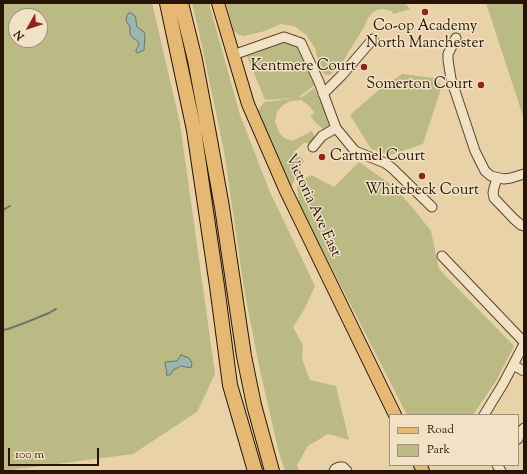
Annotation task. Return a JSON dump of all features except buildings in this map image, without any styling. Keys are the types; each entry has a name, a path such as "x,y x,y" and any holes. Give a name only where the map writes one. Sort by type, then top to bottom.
{"highway":[{"path":"167,3 194,130 230,385 255,471"},
{"path":"181,3 195,60 208,128 222,207 244,356 254,405 272,471"}],"main road":[{"name":"Victoria Ave East","path":"218,3 248,104 284,189 395,414"}],"street":[{"path":"233,55 284,37 302,44 319,82 336,128 355,151 380,161 392,168 432,207"},
{"path":"456,38 448,54 451,79 475,151 485,171 491,176 504,179 524,174"},
{"path":"323,94 342,75 373,39"},
{"path":"313,147 322,136 336,128"},
{"path":"497,178 493,193 494,198 514,219 524,226"},
{"path":"442,256 524,343 485,414"},
{"path":"513,365 524,371"},
{"path":"334,471 339,467 343,467 347,471"}],"green space":[{"path":"3,3 152,3 180,123 215,374 197,412 133,454 3,471"},
{"path":"192,3 209,3 240,115 270,192 315,286 305,308 293,327 303,345 302,359 310,380 336,386 349,440 328,434 308,446 297,465 299,471 285,471 278,449 259,366 244,289 224,151"},
{"path":"226,3 405,3 410,9 394,14 391,11 383,9 372,13 342,63 330,75 324,74 320,69 315,48 306,35 294,26 281,24 265,31 244,36 239,35 234,31"},
{"path":"486,3 524,3 524,119 520,107"},
{"path":"287,41 294,43 300,48 316,84 299,97 302,97 314,88 332,127 323,129 317,124 310,116 314,112 301,100 290,101 282,106 277,112 275,122 279,132 284,138 292,141 312,131 316,140 313,143 304,143 295,151 304,161 290,190 258,110 264,102 295,98 265,100 247,56"},
{"path":"402,74 434,78 442,86 423,144 390,155 371,149 350,115 381,88"},
{"path":"359,162 393,186 431,231 439,269 514,346 496,381 474,414 406,414 299,204 297,184 311,175 334,187"}],"water":[{"path":"129,13 135,16 137,27 145,34 144,50 138,53 136,50 139,43 130,34 130,27 126,20"},
{"path":"181,355 189,358 192,363 191,368 181,366 173,370 170,375 166,375 167,371 165,362 177,361"}],"waterway":[{"path":"3,210 10,206"},
{"path":"3,330 27,322 56,309"}],"place":[{"name":"Co-op Academy North Manchester","path":"425,12"},
{"name":"Kentmere Court","path":"364,67"},
{"name":"Somerton Court","path":"481,85"},
{"name":"Cartmel Court","path":"322,157"},
{"name":"Whitebeck Court","path":"422,176"}]}
